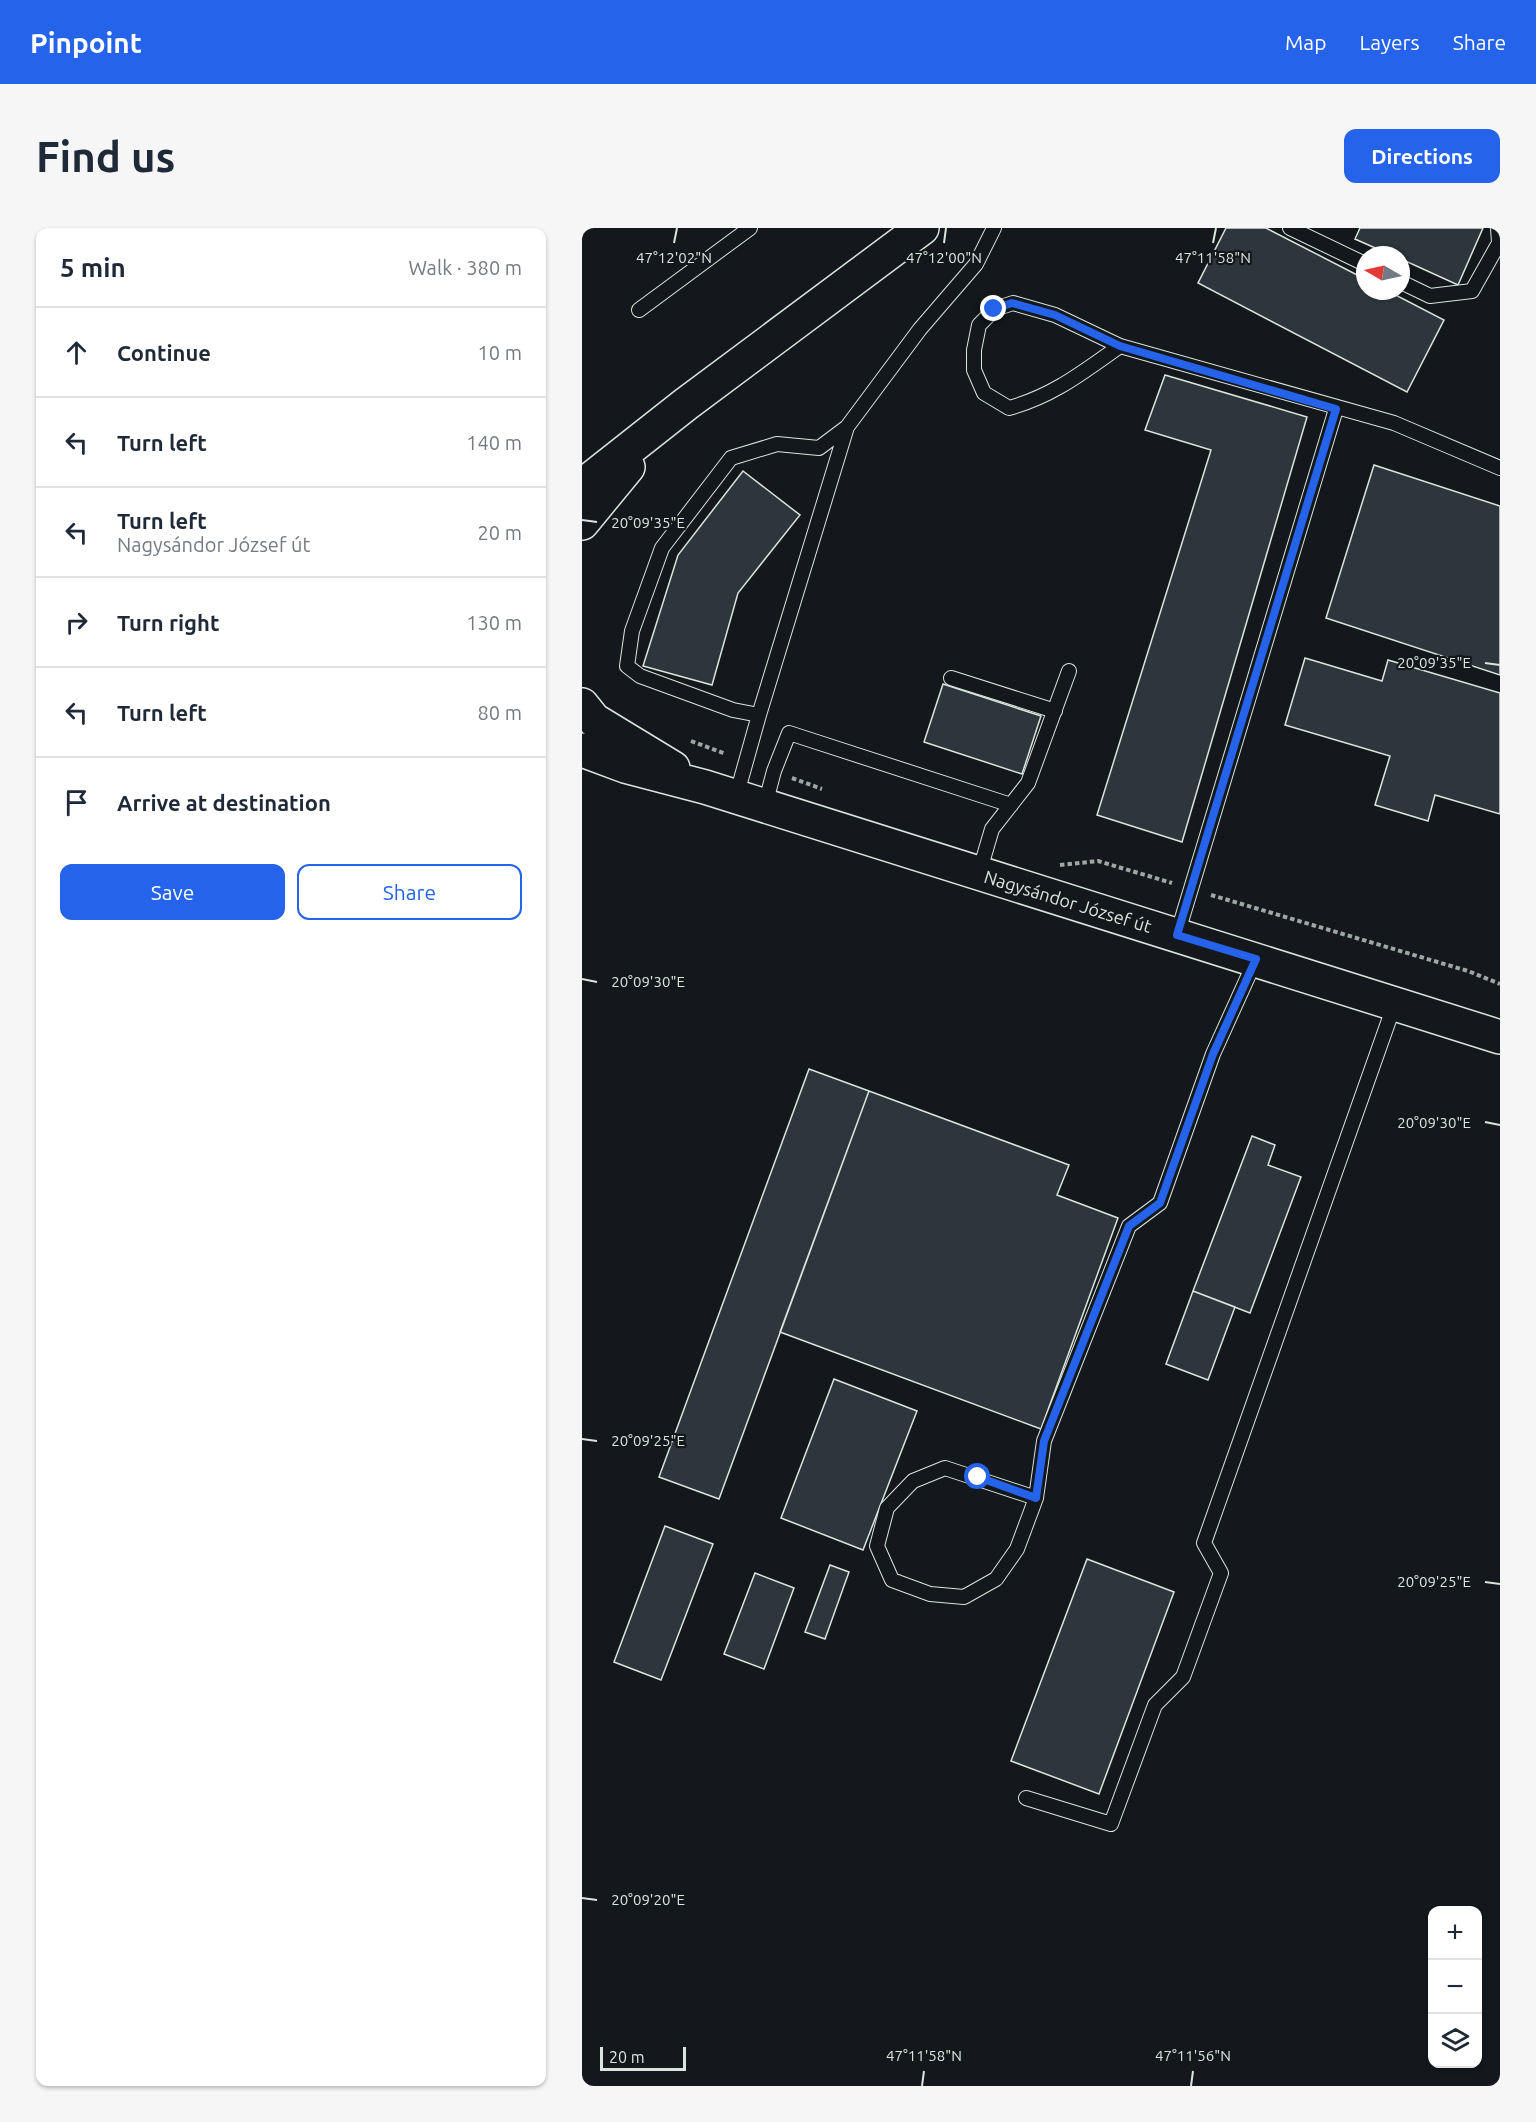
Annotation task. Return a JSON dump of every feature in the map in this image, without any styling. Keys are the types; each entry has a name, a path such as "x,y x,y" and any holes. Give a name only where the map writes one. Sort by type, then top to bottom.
{"street":[{"path":"582,486 686,404 922,228"},
{"path":"582,523 632,463 686,404"},
{"name":"Nagysándor József út","path":"582,705 594,720 705,788"},
{"name":"Nagysándor József út","path":"582,750 625,766 705,788 1500,1037"}],"lane":[{"path":"639,310 750,228"},
{"path":"759,715 733,710 640,676 627,666 633,631 662,548 731,458 777,444 819,448 847,428 920,329 976,264 994,228"},
{"path":"1290,228 1356,260"},
{"path":"1410,286 1430,296 1472,291 1499,243 1498,228"},
{"path":"1120,346 1063,387 1032,402 1009,408 984,393 974,370 974,350 979,325 994,309 1012,303 1055,315 1120,346 1336,409 1394,423 1500,468"},
{"path":"1177,935 1336,409"},
{"path":"750,802 745,761 847,428"},
{"path":"978,873 992,829 1028,783 1069,671"},
{"path":"951,678 1054,711"},
{"path":"750,802 774,771 789,733 1011,805"},
{"path":"1036,1498 945,1468 913,1481 886,1508 877,1546 892,1580 930,1594 964,1597 996,1579 1017,1548 1036,1498 1044,1441 1129,1226 1160,1203 1213,1054 1256,959"},
{"path":"1026,1798 1111,1824 1155,1705 1183,1677 1221,1573 1204,1543 1395,1003"}],"path":[{"path":"684,738 745,761"},
{"path":"774,771 829,791"},
{"path":"1052,866 1098,861 1468,971 1500,984"}],"building":[{"path":"1226,228 1266,228 1356,274 1356,300 1405,300 1444,320 1407,392 1198,283"},
{"path":"1360,228 1483,228 1458,285 1410,263 1410,246 1371,246 1355,239"},
{"path":"1165,375 1307,417 1182,842 1097,815 1211,450 1145,430"},
{"path":"1374,465 1500,506 1500,675 1326,618"},
{"path":"743,471 800,515 738,593 712,685 643,666 678,555"},
{"path":"1305,658 1382,681 1388,660 1500,693 1500,814 1435,795 1428,821 1375,805 1390,756 1285,725"},
{"path":"943,684 1041,716 1022,774 924,742"},
{"path":"809,1069 869,1091 719,1499 659,1477"},
{"path":"869,1091 1069,1165 1057,1195 1118,1218 1041,1429 780,1332"},
{"path":"1252,1136 1275,1145 1268,1165 1301,1177 1250,1313 1193,1291"},
{"path":"1193,1291 1235,1307 1208,1380 1166,1364"},
{"path":"834,1379 917,1411 863,1550 781,1518"},
{"path":"665,1526 713,1544 661,1680 614,1662"},
{"path":"1087,1559 1174,1592 1099,1794 1011,1761"},
{"path":"830,1565 849,1572 825,1639 805,1632"},
{"path":"755,1573 794,1588 764,1669 724,1654"}],"route":[{"path":"978,1477 1036,1498 1044,1441 1129,1226 1160,1203 1213,1054 1256,959 1177,935 1336,409 1120,346 1055,315 1012,303 994,309"}]}
